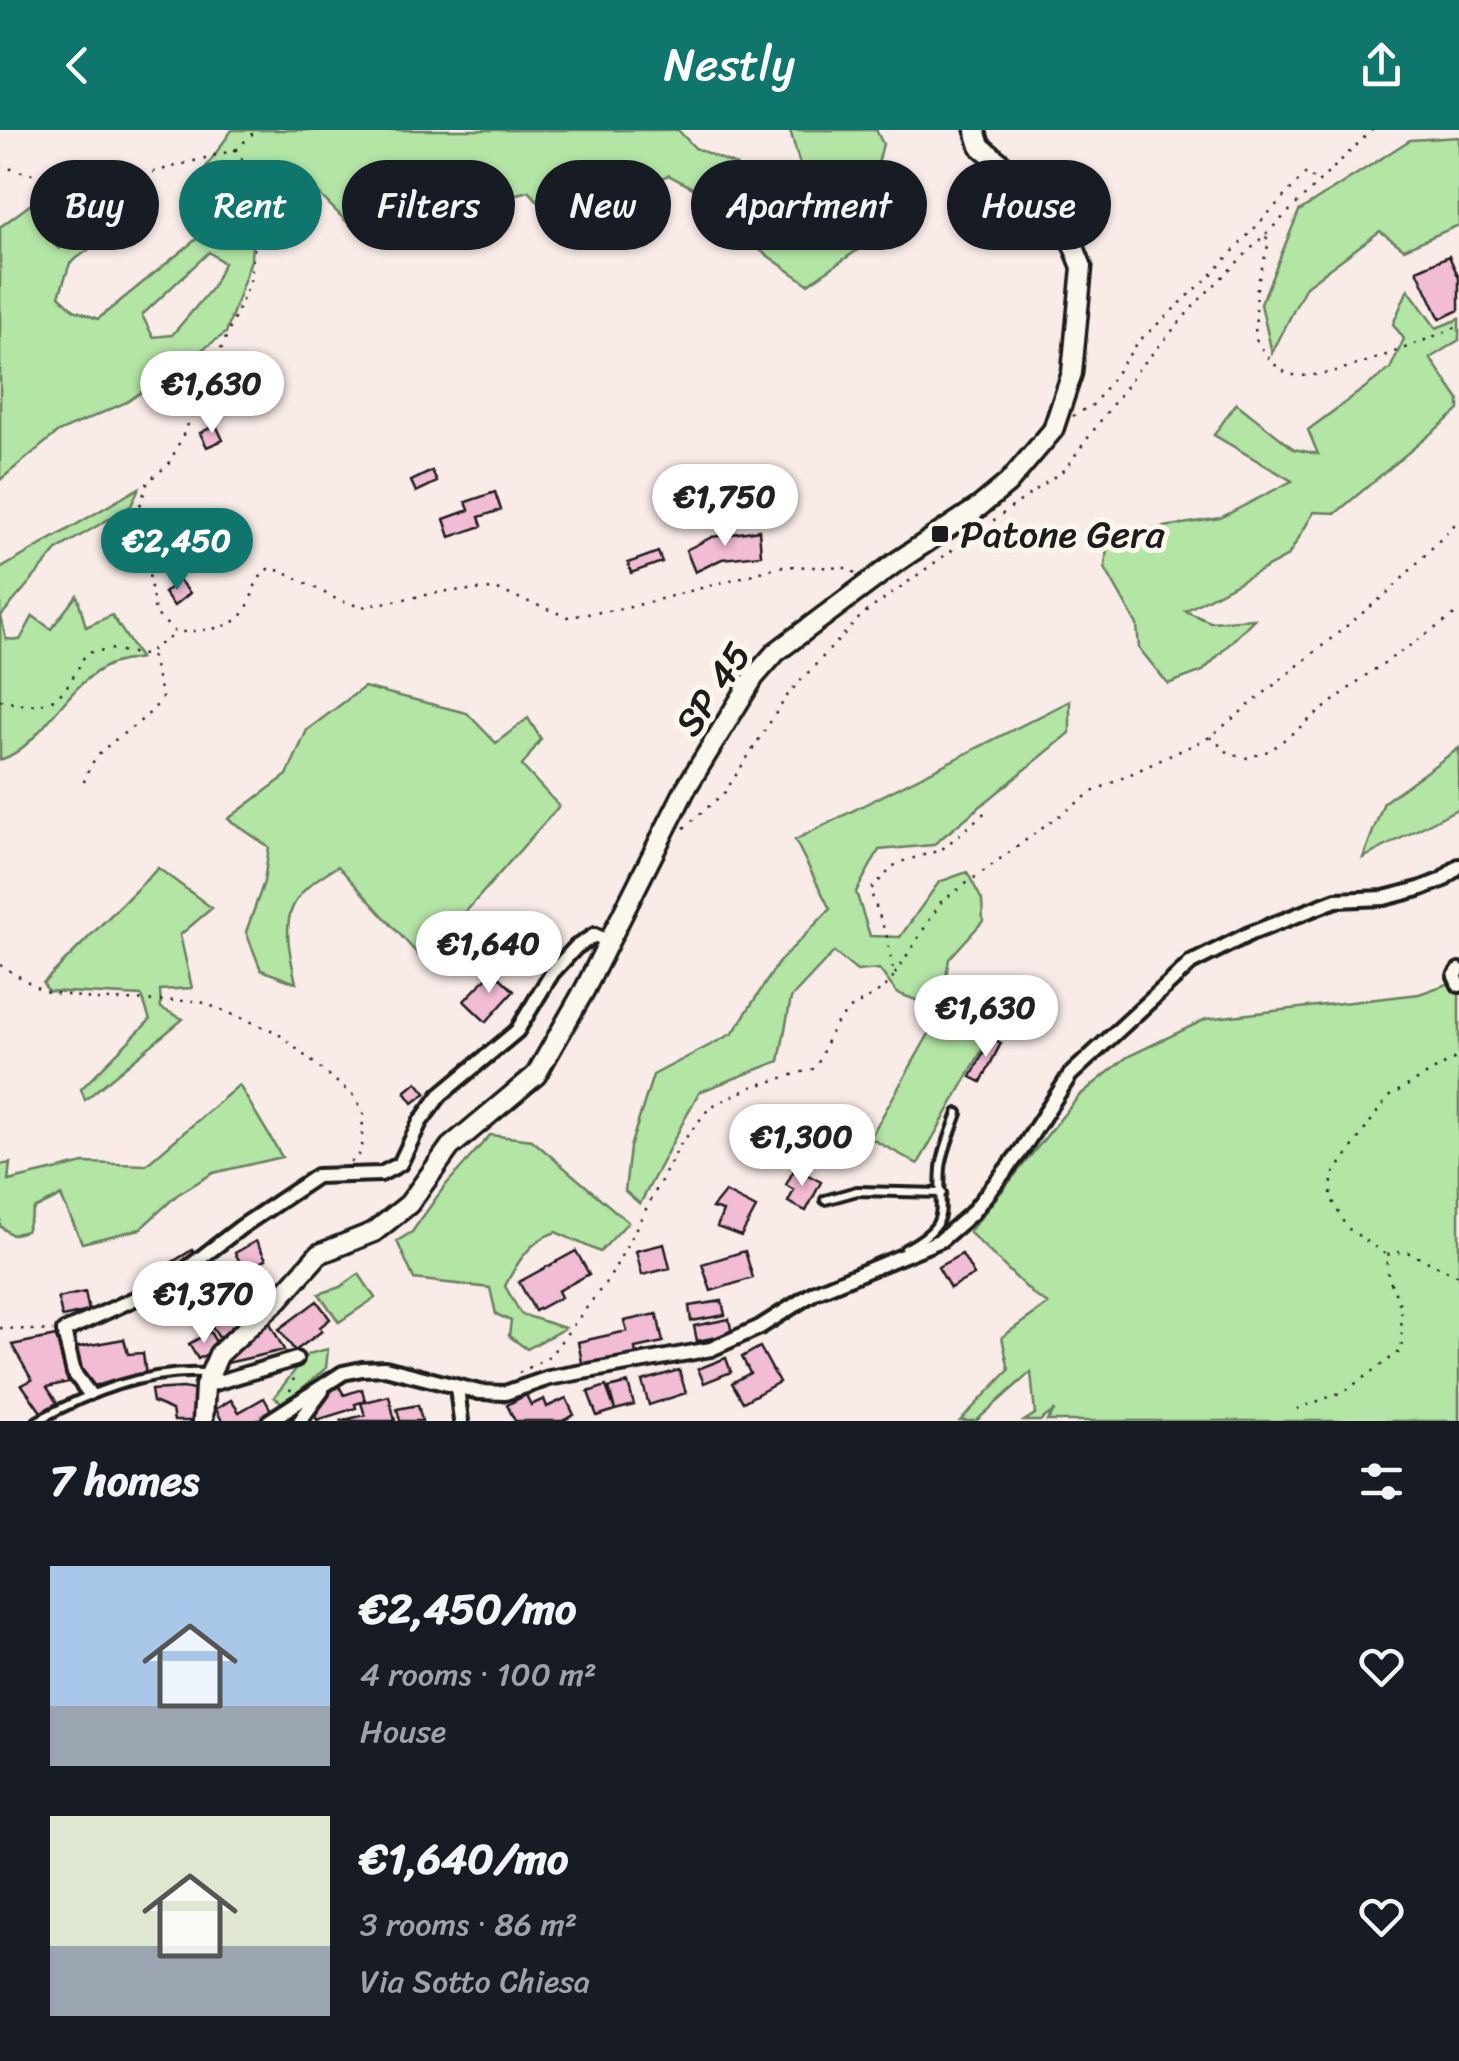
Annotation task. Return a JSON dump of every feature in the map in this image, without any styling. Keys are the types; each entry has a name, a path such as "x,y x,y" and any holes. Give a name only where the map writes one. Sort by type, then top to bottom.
{"street":[{"name":"SP 45","path":"206,1379 219,1354 278,1300 319,1254 374,1232 409,1204 450,1147 536,1075 609,942 686,788 754,677 776,652 1008,483 1033,456 1057,420 1072,373 1082,266 1066,227 1043,198 980,146 975,130"},
{"path":"268,1421 344,1373 386,1368 479,1392 506,1393 549,1378 711,1349 760,1328 815,1292 941,1240 971,1214 1022,1151 1070,1074 1191,963 1249,934 1336,900 1384,898 1420,889 1442,880 1459,866"},
{"path":"89,1393 74,1373 64,1331 167,1284 316,1176 382,1174 400,1164 420,1122 440,1095 518,1031 533,999 576,946 594,935 609,942"},
{"path":"1459,970 1459,984"},
{"path":"203,1421 206,1379 296,1359"},
{"path":"300,1421 330,1382"},
{"path":"457,1387 461,1421"}],"lane":[{"path":"890,1264 898,1253 935,1232 942,1215 942,1158 958,1113"},
{"path":"825,1200 870,1190 942,1193"},
{"path":"37,1421 89,1393 176,1371 206,1379"}],"path":[{"path":"0,165 29,177 64,178 98,187 235,150 256,130"},
{"path":"656,847 724,792 789,693 862,615 1072,462 1138,370 1264,235 1372,130"},
{"path":"176,633 155,613 146,532 139,509 148,481 169,464 213,374 250,282 258,218 249,168 235,150"},
{"path":"1057,420 1084,412 1094,404 1139,341 1210,276 1307,172 1316,183"},
{"path":"1264,235 1270,242 1257,286 1255,338 1282,371 1297,376 1315,374 1384,355 1459,326"},
{"path":"516,1375 549,1357 579,1320 610,1277 680,1145 710,1107 752,1087 816,1068 833,1028 849,1010 885,991 941,902 1092,792 1210,737 1378,602 1459,520"},
{"path":"0,700 50,704 62,696 86,653 94,649 150,652 176,633 225,626 244,613 255,580 268,569 283,571 338,600 361,607 448,591 495,589 568,616 627,608 782,566 847,568 866,584"},
{"path":"1210,737 1230,754 1248,758 1271,750 1365,676 1459,612"},
{"path":"84,782 88,764 151,713 162,698 150,652"},
{"path":"894,975 887,937 870,890 897,863 941,850 989,809"},
{"path":"0,965 43,991 98,1000 199,1001 276,1032 354,1096 363,1113 362,1148 358,1157 347,1164"},
{"path":"1459,1056 1388,1096 1332,1176 1331,1197 1346,1228 1386,1255 1405,1251 1459,1276"},
{"path":"1297,1409 1344,1391 1402,1350 1401,1307 1388,1276 1386,1255"},
{"path":"0,1328 64,1331"}],"green space":[{"path":"232,130 678,130 695,148 724,160 691,160 691,187 671,177 671,160 535,160 535,198 529,191 515,194 515,160 342,160 342,217 322,197 322,160 211,160"},
{"path":"790,130 876,130 883,144 879,160 799,160"},
{"path":"1459,137 1459,225 1404,249 1380,231 1306,286 1272,353 1261,304 1299,211 1410,140"},
{"path":"30,205 30,250 88,250 70,263 59,296 74,310 98,319 183,250 252,250 226,333 127,402 58,432 0,480 0,227","holes":["209,252 224,263 212,288 172,335 153,337 142,315"]},
{"path":"760,250 858,250 808,284"},
{"path":"1408,289 1436,328 1459,319 1459,340 1430,358 1459,400 1459,410 1336,513 1314,512 1288,556 1185,611 1210,622 1254,619 1203,671 1168,684 1139,648 1137,625 1105,568 1108,536 1220,518 1292,481 1214,435 1236,403 1294,449 1318,454 1308,430 1390,369 1404,339 1393,324"},
{"path":"139,488 131,506 58,549 1,616 6,639 20,640 33,616 51,629 77,595 86,627 112,615 140,658 113,664 93,674 29,742 0,760 0,569"},
{"path":"364,687 467,713 496,743 528,718 541,739 522,766 559,806 423,960 338,866 319,878 295,902 290,914 289,944 296,983 261,970 246,932 264,882 269,847 228,819 287,775 307,730"},
{"path":"1070,701 1070,733 933,845 879,850 856,892 870,936 900,937 939,882 967,872 982,900 983,921 949,959 946,976 924,1003 897,993 879,969 857,971 834,952 791,998 779,1061 699,1092 640,1204 625,1191 630,1147 653,1075 733,1033 779,962 830,909 795,840"},
{"path":"1459,748 1459,808 1363,858 1384,802"},
{"path":"158,868 212,908 180,935 192,988 160,990 161,1008 183,1019 85,1100 81,1089 150,1020 142,996 48,991 43,983"},
{"path":"961,977 1008,1004 918,1164 870,1138"},
{"path":"1459,980 1459,1421 1047,1421 1055,1410 1040,1421 1024,1421 1035,1414 1031,1372 976,1421 960,1421 1009,1370 1002,1337 1048,1304 969,1232 1079,1096 1127,1057 1206,1019 1419,994"},
{"path":"239,1085 282,1157 213,1173 177,1195 140,1229 82,1243 61,1196 34,1209 26,1231 12,1235 0,1226 0,1165 10,1163 8,1181 84,1163 146,1165"},
{"path":"490,1135 532,1140 628,1222 600,1252 556,1232 525,1253 505,1286 521,1314 565,1328 527,1349 509,1336 511,1321 496,1314 490,1288 414,1279 397,1241 412,1232 444,1187"},
{"path":"359,1274 375,1298 339,1322 319,1294 340,1287"},
{"path":"328,1349 326,1368 284,1404 274,1397 308,1354"}],"building":[{"path":"1449,256 1459,278 1459,310 1440,319 1417,270"},
{"path":"216,425 223,440 207,447 200,433"},
{"path":"432,471 437,482 416,492 411,481"},
{"path":"495,492 501,510 479,517 482,526 450,537 444,519 469,510 466,502"},
{"path":"759,530 761,555 722,559 695,572 686,550 712,537"},
{"path":"658,552 662,562 631,573 628,563"},
{"path":"179,580 190,593 174,606 164,593"},
{"path":"493,971 514,991 486,1022 464,1001"},
{"path":"991,1038 1001,1043 981,1082 971,1077"},
{"path":"417,1082 426,1093 413,1103 405,1092"},
{"path":"795,1168 821,1182 806,1211 788,1202 794,1190 786,1185"},
{"path":"725,1192 756,1208 741,1236 717,1227 723,1211 712,1208"},
{"path":"256,1241 266,1259 245,1271 235,1253"},
{"path":"664,1244 670,1268 642,1275 636,1251"},
{"path":"192,1250 198,1259 169,1277 163,1268"},
{"path":"576,1251 589,1274 558,1291 561,1297 535,1311 519,1282"},
{"path":"745,1251 753,1278 711,1291 702,1264"},
{"path":"962,1254 974,1275 950,1288 938,1267"},
{"path":"203,1271 212,1281 223,1312 239,1314 243,1325 222,1343 213,1328 205,1330 190,1279"},
{"path":"258,1272 264,1297 252,1300 254,1312 223,1312 212,1281"},
{"path":"183,1279 190,1288 158,1309 152,1299"},
{"path":"85,1292 89,1311 62,1317 58,1298"},
{"path":"317,1301 330,1319 320,1327 322,1331 295,1351 279,1329"},
{"path":"722,1301 725,1315 691,1321 689,1306"},
{"path":"657,1314 663,1342 635,1348 636,1355 583,1367 578,1342 627,1331 624,1321"},
{"path":"729,1319 732,1334 697,1341 694,1326"},
{"path":"270,1323 284,1350 227,1363 223,1353 255,1328 258,1331"},
{"path":"210,1332 219,1347 198,1359 189,1344"},
{"path":"56,1336 68,1382 47,1387 57,1403 41,1412 22,1385 32,1380 12,1345"},
{"path":"124,1339 128,1354 143,1353 146,1376 92,1386 87,1376 80,1377 73,1348"},
{"path":"760,1347 779,1382 743,1402 732,1383 750,1373 742,1357"},
{"path":"726,1358 731,1372 704,1383 698,1369"},
{"path":"679,1370 686,1393 649,1405 642,1381"},
{"path":"337,1383 344,1395 362,1389 365,1401 355,1404 356,1408 317,1420 312,1408"},
{"path":"628,1383 634,1405 615,1410 609,1388"},
{"path":"606,1386 615,1410 597,1416 588,1392"},
{"path":"151,1390 199,1391 199,1421 174,1421 172,1410 153,1402"},
{"path":"526,1395 531,1405 544,1399 547,1407 566,1398 574,1415 562,1421 515,1421 507,1405"},
{"path":"389,1396 395,1421 340,1421 365,1415 361,1403"},
{"path":"264,1398 272,1412 256,1421 222,1421 216,1409 231,1400 239,1412"},
{"path":"418,1405 422,1421 400,1421 397,1409"}],"place":[{"name":"Patone Gera","path":"940,534"}]}
